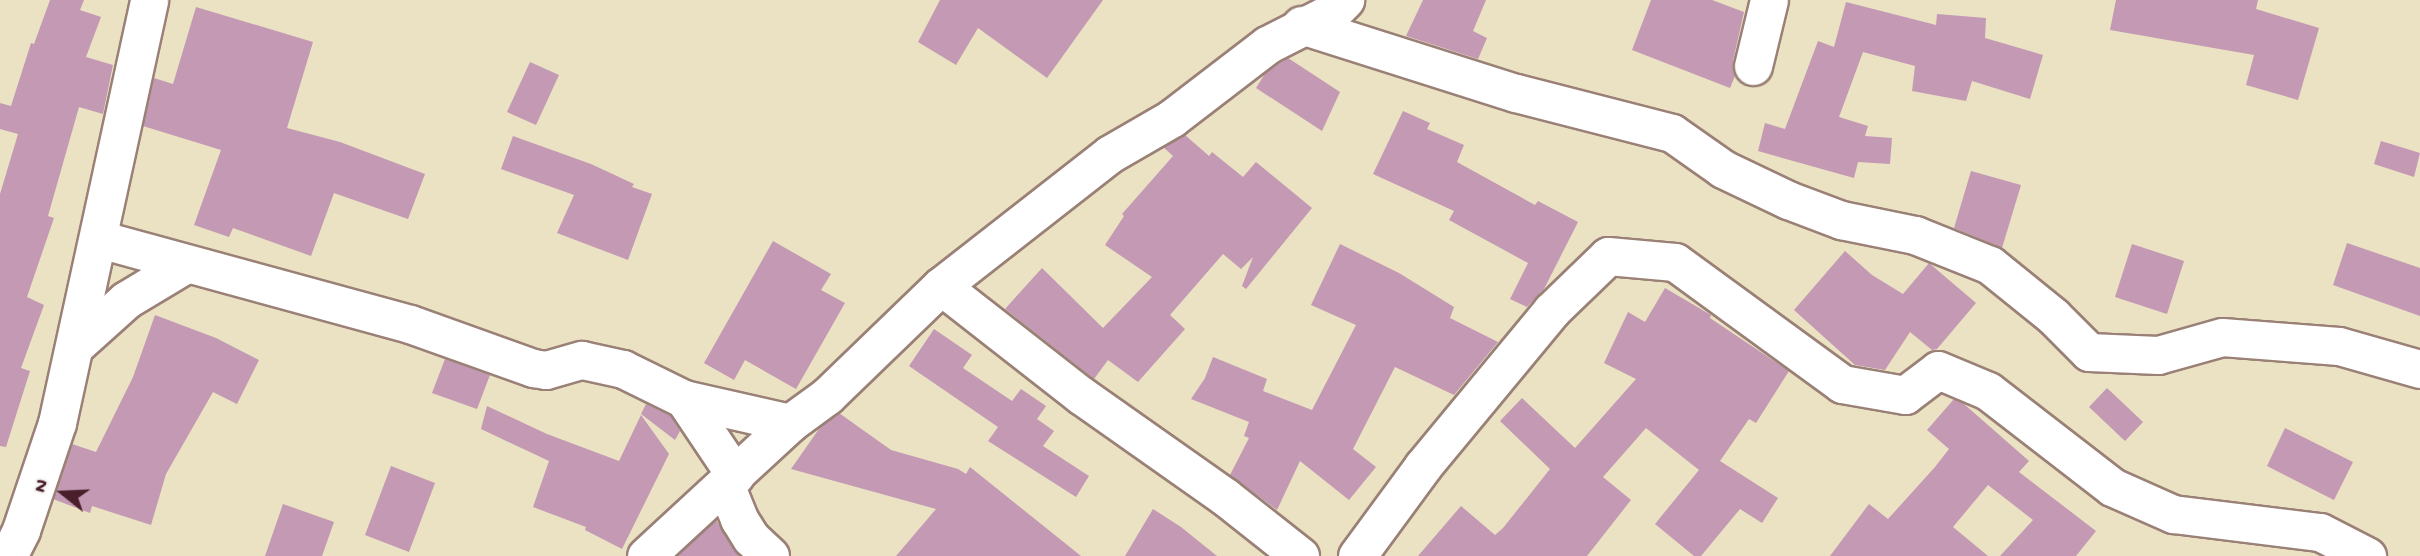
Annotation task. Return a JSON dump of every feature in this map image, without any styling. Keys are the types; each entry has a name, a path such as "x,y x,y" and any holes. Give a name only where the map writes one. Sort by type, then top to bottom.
{"street":[{"path":"8,556 21,530 57,423 99,239 113,155 149,0"},
{"path":"646,556 790,423 827,396 942,286 1110,154 1172,118 1251,56 1301,25 1334,11 1345,0"},
{"path":"1753,66 1769,0"},
{"path":"1301,25 1516,93 1672,133 1723,169 1788,200 1841,220 1915,235 1990,265 2053,316 2089,352 2158,355 2222,337 2339,346 2420,369"},
{"path":"99,239 410,324 533,368 546,370 582,360 623,369 684,399 790,423"},
{"path":"1357,556 1423,466 1551,311 1608,256 1675,262 1842,384 1905,395 1938,370 1988,391 2112,487 2137,498 2173,513 2320,532 2367,556"},
{"path":"76,345 126,300 186,264"},
{"path":"942,286 1082,396 1224,496 1300,556"},
{"path":"684,399 730,479 739,519 751,538 770,556"}],"building":[{"path":"50,0 84,0 80,10 101,17 86,57 113,65 103,114 79,107 48,216 54,218 27,297 44,305 21,368 30,371 6,447 0,446 0,194 18,134 0,129 0,103 11,106 31,43 34,44"},
{"path":"940,0 1103,0 1047,78 978,28 956,65 918,42"},
{"path":"1423,0 1486,0 1473,31 1487,38 1478,59 1406,36"},
{"path":"1651,0 1712,0 1744,12 1733,61 1735,76 1730,88 1632,50"},
{"path":"2116,0 2258,0 2256,9 2319,28 2298,100 2246,85 2254,55 2110,30"},
{"path":"1846,2 1936,25 1937,14 1986,18 1985,38 2043,55 2030,99 1972,81 1966,101 1912,91 1915,66 1863,52 1839,117 1868,126 1865,136 1892,138 1890,164 1858,162 1854,178 1758,151 1765,123 1785,129 1818,41 1834,47"},
{"path":"196,7 313,42 287,128 340,142 425,174 408,219 334,193 311,256 233,228 229,237 194,225 221,150 143,126 154,78 173,84"},
{"path":"1288,58 1340,92 1322,131 1256,88 1266,72"},
{"path":"530,62 559,75 536,125 507,112"},
{"path":"1403,111 1430,123 1427,129 1464,145 1457,162 1535,205 1538,201 1578,222 1544,289 1527,307 1510,299 1528,263 1449,220 1454,211 1373,174"},
{"path":"1185,135 1209,156 1212,152 1243,177 1256,162 1312,208 1246,289 1242,286 1253,257 1241,269 1223,254 1170,315 1185,329 1138,382 1108,360 1094,379 1005,309 1042,268 1103,328 1152,277 1105,245 1124,216 1122,214 1173,156 1163,147"},
{"path":"513,136 591,164 634,184 632,187 652,194 628,260 557,233 574,195 501,169"},
{"path":"2381,141 2420,153 2414,177 2374,164"},
{"path":"1971,171 2021,185 2002,248 1954,228"},
{"path":"773,241 831,274 821,290 845,303 796,389 745,360 734,380 704,363"},
{"path":"2347,243 2420,268 2420,316 2333,285"},
{"path":"1340,244 1399,273 1454,307 1450,318 1498,342 1454,395 1395,367 1353,449 1376,467 1349,500 1300,461 1277,510 1230,475 1249,438 1244,436 1249,422 1191,399 1205,378 1213,357 1267,379 1263,391 1312,410 1356,325 1311,305"},
{"path":"2132,244 2184,261 2167,314 2115,297"},
{"path":"1845,251 1872,275 1903,294 1929,263 1976,303 1937,349 1932,350 1910,332 1885,370 1855,365 1794,310"},
{"path":"1665,288 1711,315 1710,318 1789,371 1756,423 1749,419 1720,461 1778,498 1762,523 1740,509 1701,556 1694,556 1655,524 1699,470 1646,428 1603,477 1631,500 1587,556 1418,556 1461,506 1495,535 1503,528 1550,469 1500,421 1522,398 1575,448 1636,379 1604,363 1628,312 1645,322"},
{"path":"155,315 216,338 259,360 237,404 213,392 166,474 151,525 92,506 90,513 53,499 72,444 96,452 133,377"},
{"path":"934,329 972,355 963,368 1012,401 1021,389 1046,406 1037,419 1054,431 1043,446 1089,476 1076,497 988,441 998,427 909,366"},
{"path":"445,359 490,375 477,409 432,393"},
{"path":"2107,388 2143,422 2125,441 2089,407"},
{"path":"1954,399 1964,404 2029,461 2019,472 2096,531 2076,556 2000,556 2033,520 1988,485 1953,527 1988,556 1830,556 1869,504 1888,519 1935,467 1949,449 1927,430"},
{"path":"646,404 670,415 680,431 675,440 641,414"},
{"path":"487,406 547,434 619,461 641,415 669,454 622,549 585,530 586,527 533,507 549,461 481,429"},
{"path":"839,413 891,450 958,469 966,474 970,467 1081,556 896,556 936,509 791,469 821,426"},
{"path":"2285,428 2353,462 2334,500 2267,466"},
{"path":"391,466 435,483 409,552 365,535"},
{"path":"283,504 334,522 322,556 265,556"},
{"path":"1153,509 1181,527 1217,556 1125,556"},
{"path":"716,520 739,556 677,556"}]}
